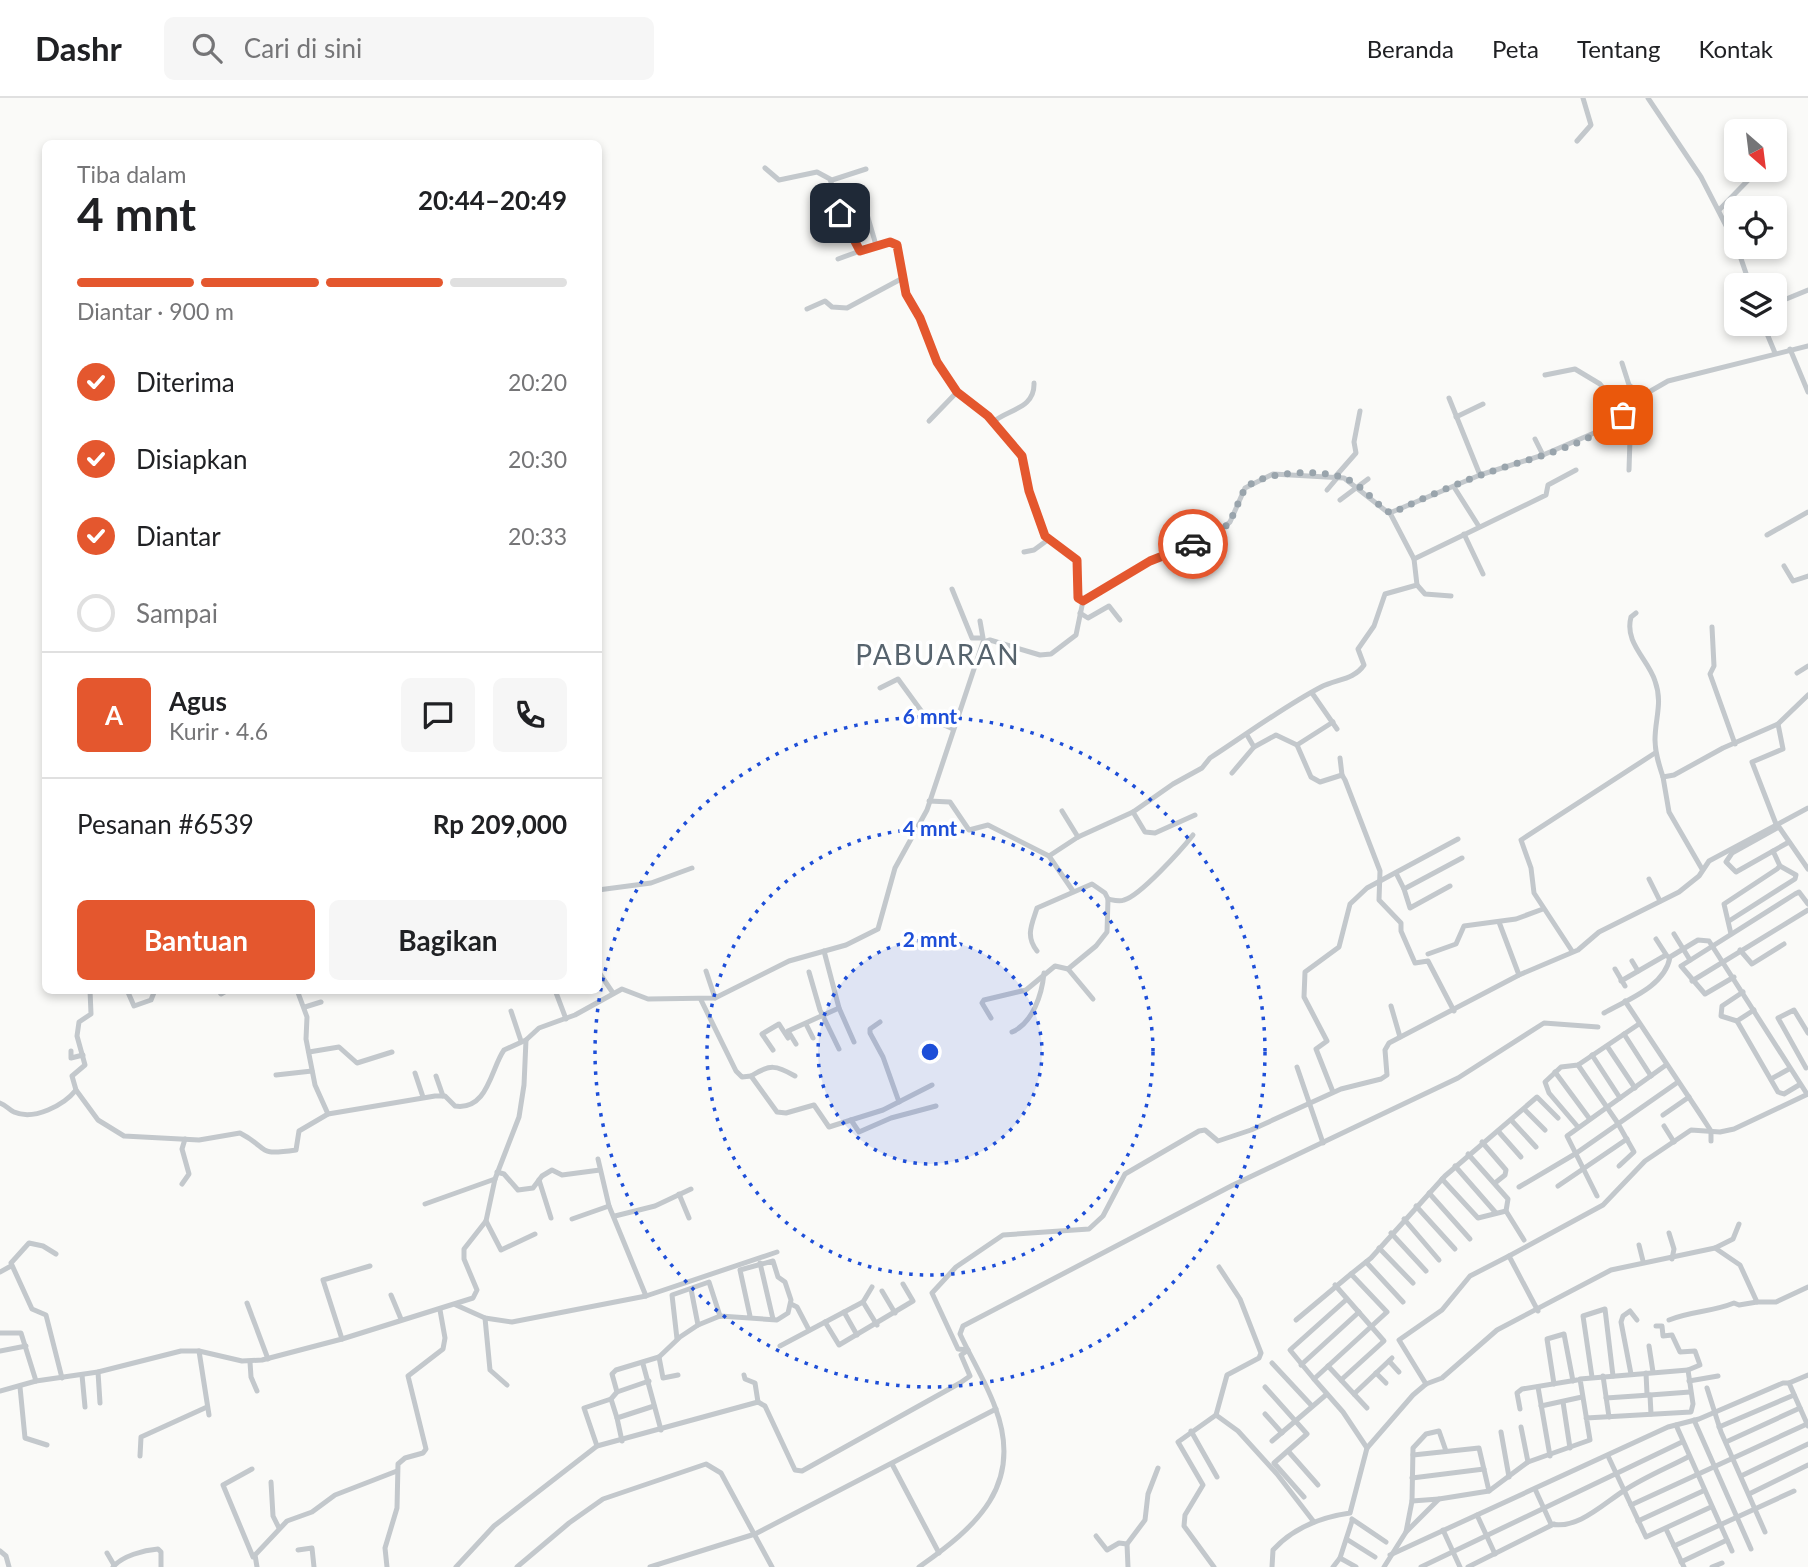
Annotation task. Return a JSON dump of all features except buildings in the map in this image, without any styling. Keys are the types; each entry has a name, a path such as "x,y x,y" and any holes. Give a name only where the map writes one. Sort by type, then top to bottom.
{"street":[{"path":"1577,141 1591,125 1583,98"},
{"path":"1648,98 1694,166 1724,221"},
{"path":"765,168 779,180 817,172 832,180 866,169"},
{"path":"832,180 840,213 860,251"},
{"path":"1719,210 1746,182"},
{"path":"866,211 876,245"},
{"path":"838,259 876,245 896,244 901,279 933,354 957,392 993,422 1023,457 1039,524 1049,540 1077,560 1077,590 1083,601 1074,638 1048,655 972,638 952,589"},
{"path":"807,309 825,301 832,307 847,308 901,279"},
{"path":"1787,299 1808,290"},
{"path":"1768,336 1775,353"},
{"path":"1390,513 1480,475 1543,455 1604,428 1624,414 1642,396 1672,379 1808,345"},
{"path":"1790,349 1808,392"},
{"path":"1622,363 1629,385 1642,396"},
{"path":"1545,375 1575,369 1600,384 1624,414 1630,439 1629,470"},
{"path":"993,422 1022,407 1034,393 1034,383"},
{"path":"929,421 957,392"},
{"path":"1449,398 1480,475"},
{"path":"1456,417 1483,404"},
{"path":"1327,491 1356,453 1354,442 1359,413"},
{"path":"1535,439 1543,455"},
{"path":"1414,559 1478,525 1546,495 1548,485 1576,470"},
{"path":"1083,601 1150,561 1196,542 1229,524 1242,492 1255,481 1281,472 1336,477 1357,486 1390,513 1414,559 1417,585 1425,594 1451,596"},
{"path":"1340,500 1368,479"},
{"path":"1454,487 1478,525"},
{"path":"1767,535 1808,512"},
{"path":"1464,534 1483,574"},
{"path":"1024,552 1034,550 1049,540"},
{"path":"1196,542 1204,555 1215,551"},
{"path":"1784,566 1793,581 1808,576"},
{"path":"1049,856 1078,837 1133,812 1312,693 1363,668 1358,649 1374,626 1385,594 1417,585"},
{"path":"1080,614 1088,618 1109,606 1120,620"},
{"path":"1636,613 1631,617 1630,631 1637,653 1656,682 1660,705 1656,753 1664,777 1669,812 1702,869"},
{"path":"436,1076 443,1096 459,1107 472,1102 488,1088 504,1050 611,989 625,988 648,999 701,1000 789,961 846,945 878,929 895,868 929,801 984,639 980,621"},
{"path":"1712,627 1714,666 1710,674 1735,744"},
{"path":"1797,673 1808,666"},
{"path":"880,688 898,679 925,716 953,729"},
{"path":"1312,693 1337,729"},
{"path":"1664,777 1674,775 1779,724 1808,695"},
{"path":"1297,745 1333,722"},
{"path":"1776,824 1752,762 1783,749 1779,724"},
{"path":"1247,735 1254,747"},
{"path":"1232,773 1254,747 1276,735 1297,745 1311,777 1315,780 1325,782 1342,775"},
{"path":"1572,951 1534,893 1531,868 1521,840 1656,753"},
{"path":"1340,758 1342,775 1373,845 1380,871 1379,900 1401,923 1401,930 1415,963 1428,961 1433,968 1454,1011"},
{"path":"929,801 950,802 969,830 988,825 1049,856 1073,891"},
{"path":"968,1350 958,1349 932,1293 956,1268 1003,1235 1089,1228 1103,1216 1125,1174 1199,1131 1205,1130 1218,1141 1251,1130 1333,1092 1384,1077 1387,1072 1385,1050 1389,1042 1520,975 1580,948 1599,932 1679,892 1699,876 1710,860 1808,808"},
{"path":"1062,811 1078,837"},
{"path":"1133,812 1145,832 1155,833 1195,815"},
{"path":"1789,842 1737,872 1726,862 1732,853 1779,827 1808,869"},
{"path":"1037,951 1030,943 1029,933 1037,908 1095,884 1108,899 1121,902 1177,858 1193,835"},
{"path":"1333,1092 1316,1049 1327,1041 1304,997 1305,972 1339,947 1350,904 1379,878 1396,873 1458,839"},
{"path":"1729,921 1795,879 1796,875 1780,866 1773,851"},
{"path":"1404,889 1462,858"},
{"path":"1731,934 1724,904 1780,866"},
{"path":"602,889 651,883 692,868"},
{"path":"1396,873 1410,908 1450,886"},
{"path":"1649,879 1660,901"},
{"path":"1734,977 1706,994 1681,968 1795,894 1799,892 1808,904"},
{"path":"1068,969 1104,939 1109,928 1108,899"},
{"path":"1428,954 1456,944 1464,926 1499,922 1544,909"},
{"path":"1692,981 1808,910"},
{"path":"1499,922 1520,975"},
{"path":"1674,934 1690,960"},
{"path":"1604,1013 1661,979 1669,968 1667,957 1656,939"},
{"path":"1426,1384 1399,1340 1441,1310 1470,1276 1603,1205 1640,1164 1691,1130 1734,1129 1807,1094 1799,1086 1724,960 1709,941 1698,940 1638,971 1623,983 1615,969"},
{"path":"1740,950 1752,964 1784,944"},
{"path":"824,951 839,1008 854,1042"},
{"path":"1632,961 1638,971"},
{"path":"990,1018 982,1001 1026,990 1044,973 1057,966 1068,969 1093,999"},
{"path":"706,971 715,996"},
{"path":"809,972 823,1015 839,1049"},
{"path":"1012,1032 1022,1026 1036,1005 1042,991 1044,973"},
{"path":"602,977 611,989"},
{"path":"1743,992 1719,1009 1724,1018 1737,1021 1754,1010"},
{"path":"90,994 91,1014 79,1023 76,1033 85,1066 72,1074 76,1090 98,1120 124,1136 185,1139 219,1138 240,1133 266,1153 281,1153 296,1150 299,1131 325,1110 443,1096"},
{"path":"129,994 134,1006 151,1000 153,994"},
{"path":"299,994 304,1007 312,1071 325,1110"},
{"path":"557,994 565,1016"},
{"path":"701,1000 736,1071 742,1077 751,1076 770,1065 795,1076"},
{"path":"1625,1001 1711,1131 1711,1141"},
{"path":"304,1007 321,1002"},
{"path":"1391,1006 1400,1037"},
{"path":"787,1034 839,1008"},
{"path":"1793,1076 1807,1068 1778,1018 1794,1010 1808,1033"},
{"path":"0,1391 36,1381 98,1372 181,1351 199,1351 250,1362 268,1359 456,1305 476,1294 464,1250 486,1221 496,1175 519,1117 524,1085 522,1038 511,1011"},
{"path":"1737,1021 1782,1095 1799,1086"},
{"path":"880,1022 870,1029 870,1033 883,1057 899,1102"},
{"path":"919,1567 977,1521 995,1496 1001,1481 1003,1454 996,1409 960,1334 963,1326 1233,1185 1458,1078 1544,1023 1598,1027"},
{"path":"773,1050 762,1034 779,1024 796,1044"},
{"path":"806,1024 813,1038"},
{"path":"1578,1127 1544,1086 1561,1067 1578,1065 1639,1024"},
{"path":"1624,1034 1651,1076"},
{"path":"1607,1046 1635,1088"},
{"path":"309,1052 339,1047 356,1063 392,1052"},
{"path":"71,1051 71,1058 83,1055"},
{"path":"1592,1055 1620,1098"},
{"path":"1578,1065 1617,1122 1634,1153 1619,1166"},
{"path":"1597,1196 1566,1138 1589,1118 1666,1065"},
{"path":"1297,1068 1323,1143"},
{"path":"1771,1079 1789,1069"},
{"path":"276,1075 312,1071"},
{"path":"1555,1072 1589,1118"},
{"path":"415,1073 423,1097"},
{"path":"751,1076 778,1113 814,1105 830,1127 899,1102 932,1085"},
{"path":"1518,1187 1575,1154 1617,1122 1678,1082"},
{"path":"0,1103 15,1113 38,1112 58,1105 76,1090"},
{"path":"1296,1320 1366,1262 1441,1179 1468,1154 1512,1121 1538,1097 1558,1118"},
{"path":"1662,1115 1689,1097"},
{"path":"851,1120 859,1132 891,1118 936,1106"},
{"path":"1525,1110 1545,1130"},
{"path":"1512,1121 1536,1147"},
{"path":"1664,1126 1674,1142"},
{"path":"1498,1131 1521,1157"},
{"path":"182,1184 189,1177 181,1149 185,1139"},
{"path":"1558,1186 1584,1171 1627,1139"},
{"path":"1482,1142 1506,1170 1505,1175 1495,1183"},
{"path":"1468,1154 1508,1199 1506,1211 1524,1240"},
{"path":"598,1159 608,1206 615,1216 626,1252 638,1270 646,1296"},
{"path":"1455,1166 1496,1213"},
{"path":"425,1204 496,1175 504,1174 518,1190 531,1188 552,1170 562,1175 600,1170"},
{"path":"1441,1179 1478,1218 1506,1211"},
{"path":"539,1180 551,1218"},
{"path":"615,1216 655,1206 691,1189"},
{"path":"1429,1193 1470,1240"},
{"path":"679,1194 689,1218"},
{"path":"572,1219 608,1206"},
{"path":"1416,1206 1455,1249"},
{"path":"1404,1219 1439,1260"},
{"path":"486,1221 501,1250 535,1234"},
{"path":"1333,1567 1348,1540 1352,1521 1350,1513 1367,1448 1426,1384 1442,1378 1497,1331 1538,1311 1587,1280 1643,1261 1672,1259 1715,1248 1732,1239 1739,1224"},
{"path":"1391,1233 1426,1271"},
{"path":"1669,1233 1674,1249 1672,1259"},
{"path":"56,1254 29,1243 12,1261 11,1266 32,1309 46,1315 62,1378"},
{"path":"1639,1245 1643,1261"},
{"path":"1379,1248 1413,1283"},
{"path":"1715,1248 1740,1265 1757,1302"},
{"path":"456,1305 485,1318 512,1322 646,1296 776,1252"},
{"path":"1509,1256 1538,1311"},
{"path":"617,1392 613,1372 659,1357 677,1339 698,1325 720,1317 750,1316 773,1320 785,1316 791,1304 786,1284 778,1277 774,1262 760,1263 740,1270 750,1316"},
{"path":"1366,1262 1403,1302"},
{"path":"760,1263 773,1320"},
{"path":"0,1272 11,1266"},
{"path":"342,1339 323,1280 370,1266"},
{"path":"1214,1567 1184,1523 1185,1515 1203,1487 1178,1442 1216,1415 1224,1379 1233,1370 1259,1358 1261,1353 1240,1299 1219,1268"},
{"path":"1314,1380 1387,1312 1351,1274"},
{"path":"677,1339 671,1296 709,1282 720,1317"},
{"path":"825,1322 839,1345 877,1325 913,1301 903,1284"},
{"path":"1335,1285 1372,1326 1383,1343 1341,1380"},
{"path":"780,1346 863,1302 872,1287"},
{"path":"1669,1320 1690,1312 1714,1311 1732,1303 1776,1301 1808,1287"},
{"path":"691,1289 698,1325"},
{"path":"881,1291 895,1313"},
{"path":"391,1294 401,1319"},
{"path":"1347,1299 1290,1350 1367,1448"},
{"path":"863,1302 877,1325"},
{"path":"247,1303 268,1359"},
{"path":"791,1304 797,1307 809,1330"},
{"path":"1592,1377 1583,1316 1605,1309 1613,1376"},
{"path":"387,1567 386,1548 397,1508 397,1471 401,1460 423,1453 426,1449 408,1376 443,1349 445,1338 440,1310"},
{"path":"1631,1374 1621,1322 1622,1316 1630,1311 1637,1320"},
{"path":"844,1312 857,1335"},
{"path":"1301,1366 1359,1312"},
{"path":"485,1318 490,1370 508,1385"},
{"path":"1520,1409 1517,1393 1522,1389 1592,1377 1688,1370 1700,1365 1695,1351 1680,1352 1672,1335 1663,1336 1661,1326 1656,1326"},
{"path":"0,1333 21,1333 36,1381"},
{"path":"1412,1501 1489,1491 1528,1462 1590,1440 1582,1397 1564,1334 1547,1339 1554,1384"},
{"path":"0,1351 26,1346"},
{"path":"1648,1346 1653,1372"},
{"path":"968,1350 961,1355 970,1376"},
{"path":"199,1351 209,1415"},
{"path":"659,1357 663,1378 678,1375"},
{"path":"1354,1394 1390,1359 1399,1371"},
{"path":"250,1362 251,1377 257,1391"},
{"path":"1272,1363 1312,1406"},
{"path":"643,1364 661,1430"},
{"path":"1328,1366 1367,1408"},
{"path":"456,1567 494,1526 597,1446 758,1402 765,1406 795,1469 802,1471 978,1370"},
{"path":"1587,1418 1690,1412 1688,1370"},
{"path":"98,1372 100,1403"},
{"path":"1376,1373 1386,1383"},
{"path":"1646,1373 1651,1414"},
{"path":"82,1375 85,1407"},
{"path":"744,1375 745,1379 755,1383 758,1402"},
{"path":"1391,1555 1676,1425 1783,1382 1789,1383 1808,1375"},
{"path":"1603,1376 1609,1418"},
{"path":"1689,1381 1718,1376"},
{"path":"597,1446 584,1408 611,1399 617,1392 649,1381"},
{"path":"1631,1505 1807,1425 1789,1383"},
{"path":"20,1387 25,1438 47,1445"},
{"path":"1265,1387 1307,1434 1274,1463 1304,1497"},
{"path":"1538,1387 1550,1456"},
{"path":"1707,1388 1719,1427 1765,1532"},
{"path":"1606,1398 1690,1392"},
{"path":"1272,1441 1326,1394"},
{"path":"1719,1427 1794,1395"},
{"path":"1541,1406 1582,1397"},
{"path":"611,1399 622,1441"},
{"path":"1563,1402 1570,1448"},
{"path":"617,1418 654,1406"},
{"path":"140,1456 141,1437 207,1407"},
{"path":"1726,1442 1800,1408"},
{"path":"650,1567 755,1534 996,1409"},
{"path":"1265,1414 1282,1433"},
{"path":"1216,1415 1238,1432 1277,1474 1314,1522"},
{"path":"1694,1420 1751,1549"},
{"path":"1676,1425 1703,1492 1732,1550"},
{"path":"1521,1427 1528,1462"},
{"path":"1191,1431 1217,1477"},
{"path":"1406,1532 1412,1501 1413,1448 1423,1436 1434,1432 1441,1433 1446,1451"},
{"path":"1501,1432 1509,1477"},
{"path":"1420,1567 1682,1442"},
{"path":"1741,1476 1808,1444"},
{"path":"1413,1455 1479,1448 1489,1491"},
{"path":"1288,1451 1318,1485"},
{"path":"1608,1456 1647,1538 1711,1507"},
{"path":"1468,1567 1553,1524 1589,1515 1624,1490 1688,1457"},
{"path":"892,1464 939,1553"},
{"path":"517,1567 603,1499 706,1465 721,1473 772,1567"},
{"path":"1749,1494 1808,1465"},
{"path":"1128,1567 1127,1544 1146,1520 1148,1494 1158,1468"},
{"path":"252,1469 223,1485 257,1567"},
{"path":"1412,1478 1484,1469"},
{"path":"253,1557 279,1528 335,1495 397,1471"},
{"path":"271,1482 273,1516 279,1528"},
{"path":"1535,1489 1553,1524"},
{"path":"1674,1546 1794,1491"},
{"path":"1638,1521 1703,1492"},
{"path":"1384,1567 1406,1532 1439,1499"},
{"path":"1272,1567 1272,1553 1278,1545 1314,1522 1350,1513"},
{"path":"1477,1515 1495,1554"},
{"path":"1352,1521 1385,1542"},
{"path":"1666,1529 1683,1564 1727,1540"},
{"path":"1443,1530 1461,1567"},
{"path":"1096,1536 1107,1550 1119,1542 1127,1544"},
{"path":"1348,1540 1375,1557"},
{"path":"298,1550 312,1548 314,1567"},
{"path":"107,1553 114,1566 143,1551 158,1549 161,1567"},
{"path":"0,1551 6,1556 9,1567"},
{"path":"1340,1558 1356,1567"},
{"path":"1712,1567 1722,1563"}],"way so far":[{"path":"1193,544 1229,524 1247,485 1273,474 1286,472 1344,478 1392,513 1480,475 1543,455 1616,422 1623,415"}],"district":[{"name":"PABUARAN","path":"938,654"}],"route":[{"path":"840,213 860,251 890,242 897,245 901,279 908,300 920,318 934,358 957,392 988,416 1006,442 1023,457 1029,491 1045,536 1077,560 1078,598 1083,601 1150,561 1193,544"}]}
